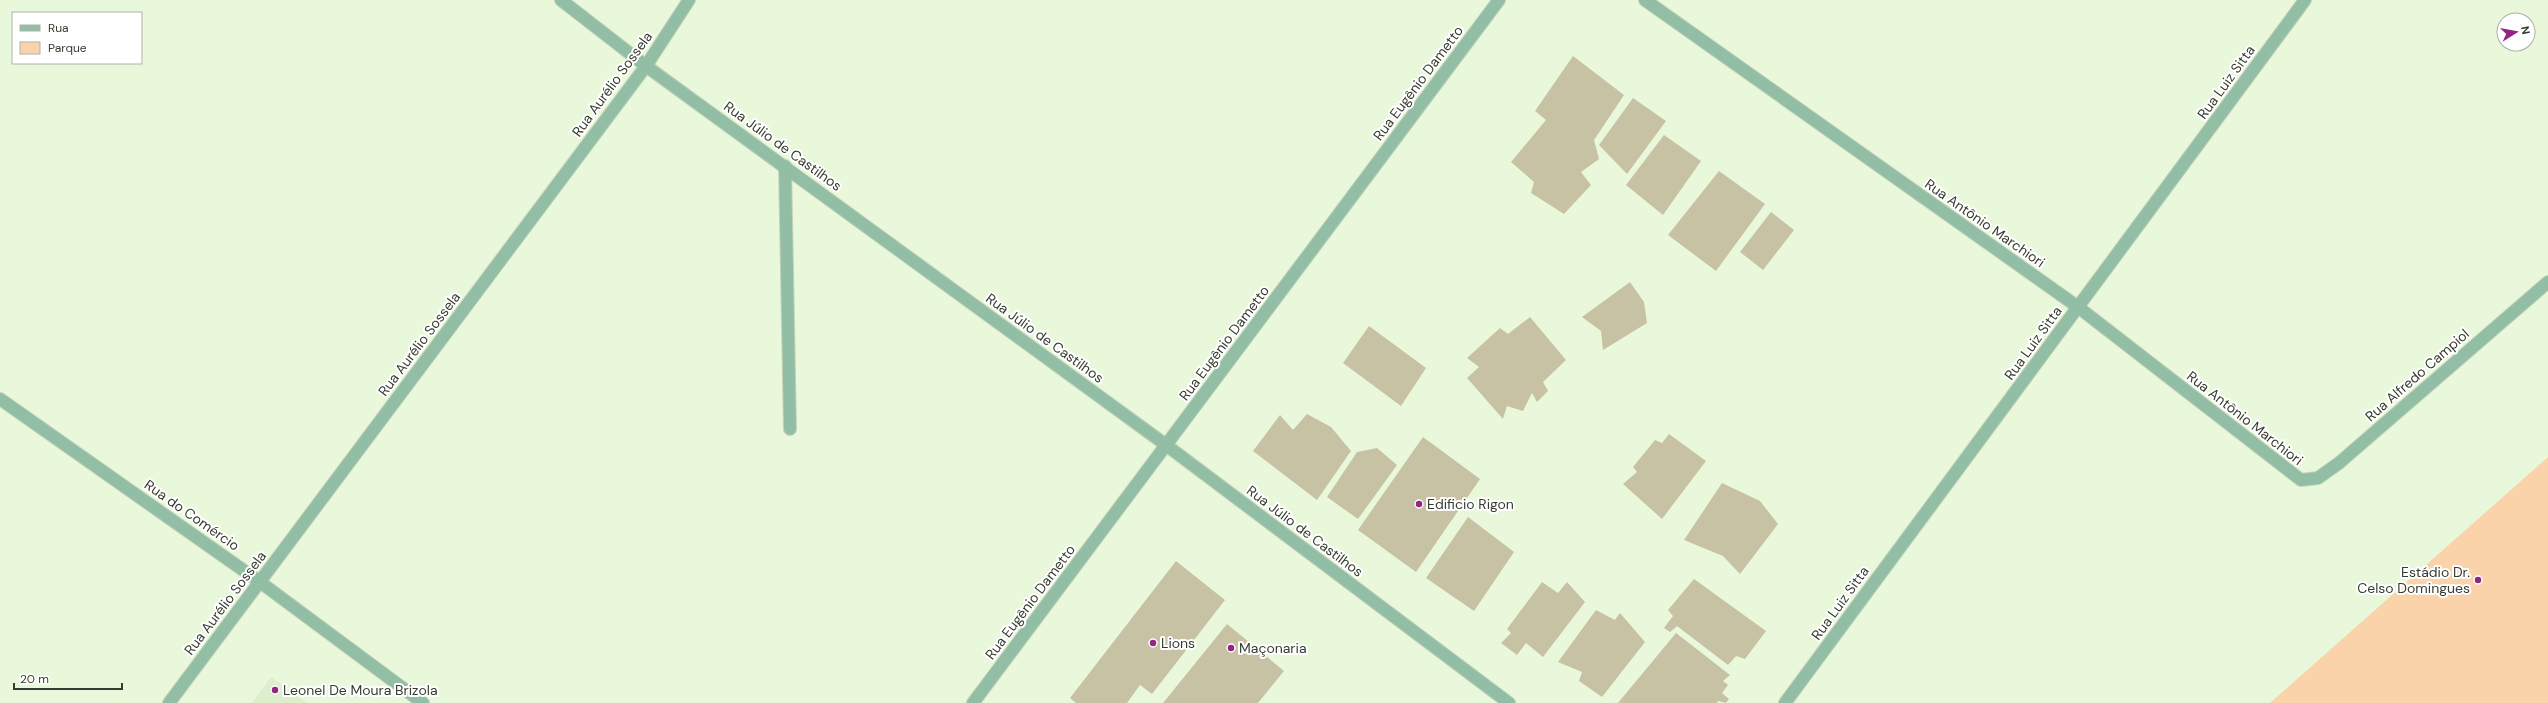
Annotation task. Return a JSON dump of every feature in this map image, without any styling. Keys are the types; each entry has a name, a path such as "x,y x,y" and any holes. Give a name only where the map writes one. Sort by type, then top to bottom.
{"street":[{"name":"Rua Júlio de Castilhos","path":"561,0 646,66 785,166 1166,446 1509,703"},
{"name":"Rua Aurélio Sossela","path":"169,703 646,66 689,0"},
{"name":"Rua Eugênio Dametto","path":"973,703 1499,0"},
{"name":"Rua Antônio Marchiori","path":"1645,0 2078,307 2301,480"},
{"name":"Rua Luiz Sitta","path":"1785,703 2305,0"},
{"path":"785,166 790,429"},
{"name":"Rua Alfredo Campiol","path":"2301,480 2318,478 2339,463 2548,282"},
{"name":"Rua do Comércio","path":"0,398 260,582 423,703"}],"shaded area":[{"name":"Leonel De Moura Brizola","path":"271,677 307,703 252,703"}],"green space":[{"name":"Estádio Dr. Celso Domingues","path":"2548,457 2548,703 2270,703"}],"building":[{"path":"1573,56 1624,95 1594,140 1599,159 1581,172 1591,185 1564,214 1531,193 1534,182 1511,162 1546,120 1535,111"},
{"path":"1633,98 1666,121 1627,174 1599,145"},
{"path":"1664,135 1701,161 1663,215 1626,185"},
{"path":"1719,171 1765,204 1716,271 1668,235"},
{"path":"1771,212 1794,230 1763,270 1740,252"},
{"path":"1630,282 1644,302 1647,323 1603,350 1601,331 1582,317"},
{"path":"1530,317 1566,360 1543,382 1548,391 1537,402 1532,393 1523,411 1507,406 1503,419 1467,378 1479,367 1467,358 1500,328 1508,334"},
{"path":"1369,326 1426,368 1401,406 1343,363"},
{"path":"1307,414 1331,427 1351,451 1317,500 1253,451 1280,415 1293,430"},
{"path":"1669,434 1706,461 1662,519 1623,484 1637,472 1633,467 1655,440 1662,443"},
{"name":"Edificio Rigon","path":"1423,437 1480,479 1416,572 1358,530"},
{"path":"1377,448 1397,465 1358,519 1327,497 1357,452"},
{"path":"1722,483 1760,501 1778,524 1740,574 1723,556 1684,540"},
{"path":"1468,517 1514,552 1474,611 1426,578"},
{"name":"Lions","path":"1176,561 1225,600 1152,694 1140,685 1127,703 1076,703 1070,698"},
{"path":"1694,579 1766,631 1745,659 1736,656 1728,665 1677,626 1670,632 1664,628 1673,616 1668,610"},
{"path":"1542,582 1558,593 1567,582 1585,602 1543,657 1526,643 1517,655 1501,643 1511,633 1507,629"},
{"path":"1596,610 1615,620 1620,613 1645,642 1602,697 1579,681 1582,672 1558,662"},
{"name":"Maçonaria","path":"1227,624 1284,671 1258,703 1163,703"},
{"path":"1676,633 1730,675 1723,681 1728,685 1722,693 1729,699 1726,703 1718,701 1717,703 1618,703"}],"place":[{"name":"Edificio Rigon","path":"1419,504"},
{"name":"Estádio Dr. Celso Domingues","path":"2478,580"},
{"name":"Lions","path":"1153,643"},
{"name":"Maçonaria","path":"1231,648"},
{"name":"Leonel De Moura Brizola","path":"275,690"}]}
